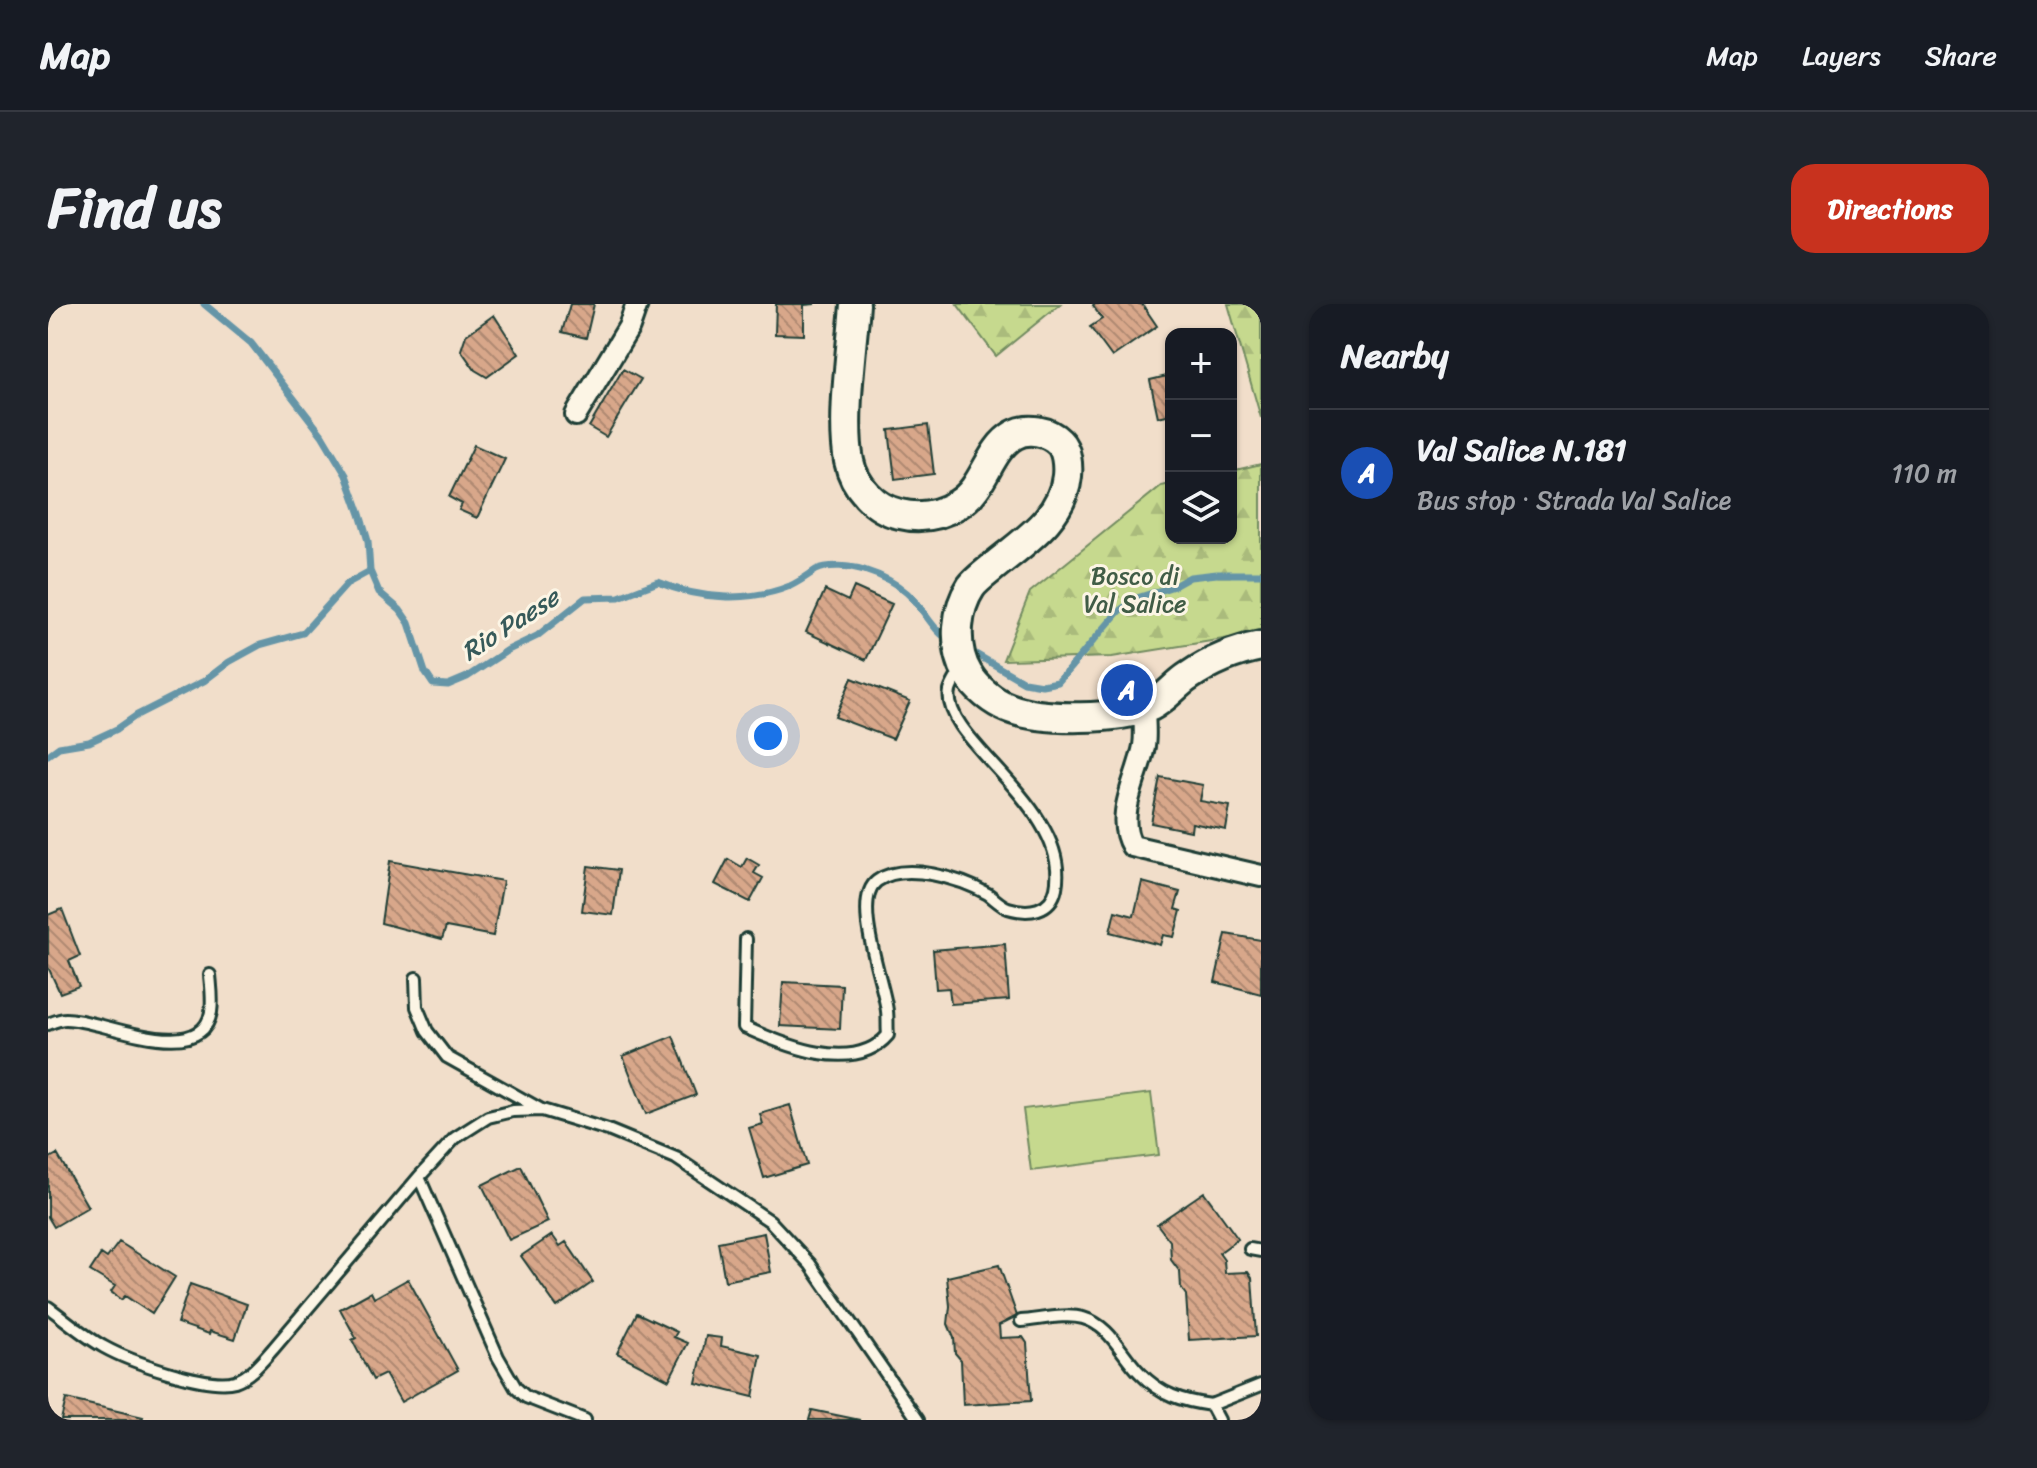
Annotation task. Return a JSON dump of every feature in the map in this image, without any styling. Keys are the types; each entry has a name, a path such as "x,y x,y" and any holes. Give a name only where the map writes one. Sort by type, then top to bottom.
{"street":[{"path":"576,415 629,327 637,304"},
{"path":"855,304 846,429 849,462 858,484 873,501 892,513 912,517 931,515 959,504 977,488 999,450 1012,436 1025,430 1043,432 1059,442 1064,452 1068,468 1066,486 1057,506 1047,521 971,586 960,613 960,652 979,689 1009,708 1047,715 1102,718 1152,705 1189,675 1233,652 1261,646"},
{"path":"1144,708 1145,744 1124,821 1126,836 1132,846 1261,876"}],"lane":[{"path":"746,939 744,1027 776,1042 825,1055 859,1053 877,1048 888,1035 887,1010 867,921 867,896 876,882 897,874 917,872 939,875 987,894 1004,907 1024,912 1042,909 1052,900 1059,861 1048,833 1003,772 956,720 950,693 960,652"},
{"path":"48,1024 64,1019 106,1025 149,1038 189,1038 203,1029 211,1014 210,975"},
{"path":"416,978 417,1007 435,1044 447,1057 542,1110 608,1130 676,1158 770,1221 810,1264 918,1420"},
{"path":"48,1307 105,1347 138,1361 216,1384 237,1380 256,1368 455,1138 488,1117 513,1111 542,1110"},
{"path":"419,1177 498,1357 516,1388 526,1397 585,1420"},
{"path":"1021,1321 1080,1317 1100,1325 1138,1371 1181,1401 1211,1405 1261,1385"},
{"path":"1211,1405 1219,1420"}],"green space":[{"path":"957,304 1060,304 996,356"},
{"path":"1228,304 1261,304 1261,418 1237,328"},
{"name":"Bosco di Val Salice","path":"1261,464 1261,633 1112,657 1003,660 1030,592 1161,486 1165,485 1165,544 1237,544 1237,470"},
{"path":"1151,1093 1159,1155 1031,1171 1023,1109"}],"building":[{"path":"570,304 594,304 586,338 562,332"},
{"path":"776,304 815,304 804,305 804,335 775,334"},
{"path":"1142,304 1157,326 1112,357 1090,327 1102,319 1093,306"},
{"path":"494,315 519,354 487,377 475,370 461,350 466,335"},
{"path":"623,369 641,379 606,437 589,427"},
{"path":"1165,376 1165,415 1158,417 1150,380"},
{"path":"928,425 934,474 895,479 889,430"},
{"path":"474,445 505,459 477,518 459,510 462,504 449,497"},
{"path":"854,587 892,604 866,660 806,632 825,590 848,601"},
{"path":"852,678 910,701 893,739 835,717"},
{"path":"1160,777 1203,785 1200,801 1230,806 1226,830 1192,823 1191,831 1151,823"},
{"path":"747,858 759,865 754,873 763,878 750,902 715,884 728,859 742,867"},
{"path":"390,861 503,881 493,936 446,927 442,939 381,923"},
{"path":"588,866 619,870 613,915 582,911"},
{"path":"1142,882 1180,892 1175,909 1181,911 1174,937 1163,935 1160,945 1110,932 1115,911 1134,916"},
{"path":"62,909 80,956 69,961 79,986 60,993 48,967 48,915"},
{"path":"1226,934 1261,940 1261,994 1215,982"},
{"path":"1005,944 1009,1000 951,1004 949,988 936,989 933,950"},
{"path":"783,982 842,985 840,1029 780,1026"},
{"path":"673,1036 696,1095 646,1114 623,1056"},
{"path":"790,1105 807,1165 764,1178 749,1128 763,1124 760,1114"},
{"path":"57,1154 88,1207 54,1227 48,1217 48,1159"},
{"path":"521,1166 548,1222 509,1240 482,1185"},
{"path":"1204,1192 1238,1239 1219,1253 1224,1260 1225,1273 1248,1272 1252,1278 1256,1336 1189,1340 1186,1295 1181,1288 1180,1272 1171,1260 1170,1241 1157,1224"},
{"path":"764,1233 771,1272 725,1281 718,1242"},
{"path":"552,1235 560,1246 566,1242 593,1282 557,1307 521,1256"},
{"path":"119,1242 175,1277 152,1314 125,1296 121,1300 111,1292 115,1286 90,1271 101,1254 107,1258"},
{"path":"999,1265 1017,1316 999,1325 1000,1338 1023,1337 1027,1343 1031,1401 963,1405 961,1360 955,1353 954,1338 948,1324 947,1277"},
{"path":"408,1279 458,1370 401,1402 385,1374 373,1380 340,1309 371,1292 374,1298"},
{"path":"190,1284 247,1304 235,1339 177,1323"},
{"path":"637,1313 677,1332 674,1337 688,1343 669,1380 617,1353"},
{"path":"706,1336 722,1338 721,1346 761,1355 753,1397 696,1383"},
{"path":"66,1399 143,1417 142,1420 61,1420"},
{"path":"812,1410 860,1420 809,1420"}],"waterway":[{"name":"Rio Paese","path":"204,304 251,343 322,435 346,475 368,541 370,571 379,592 400,610 409,623 425,672 433,684 448,685 467,677 508,650 537,636 585,598 619,597 658,582 706,595 757,595 790,586 816,570 833,566 864,570 897,585 913,599 938,631 952,642"},
{"path":"48,755 59,747 89,742 117,729 137,715 204,681 229,662 260,645 303,633 348,583 370,571"},
{"name":"Rio Paese","path":"967,649 1024,682 1042,685 1058,682 1119,611 1137,598 1174,586 1190,577 1261,574"}],"place":[{"name":"Val Salice N.181","path":"1127,690"}]}
